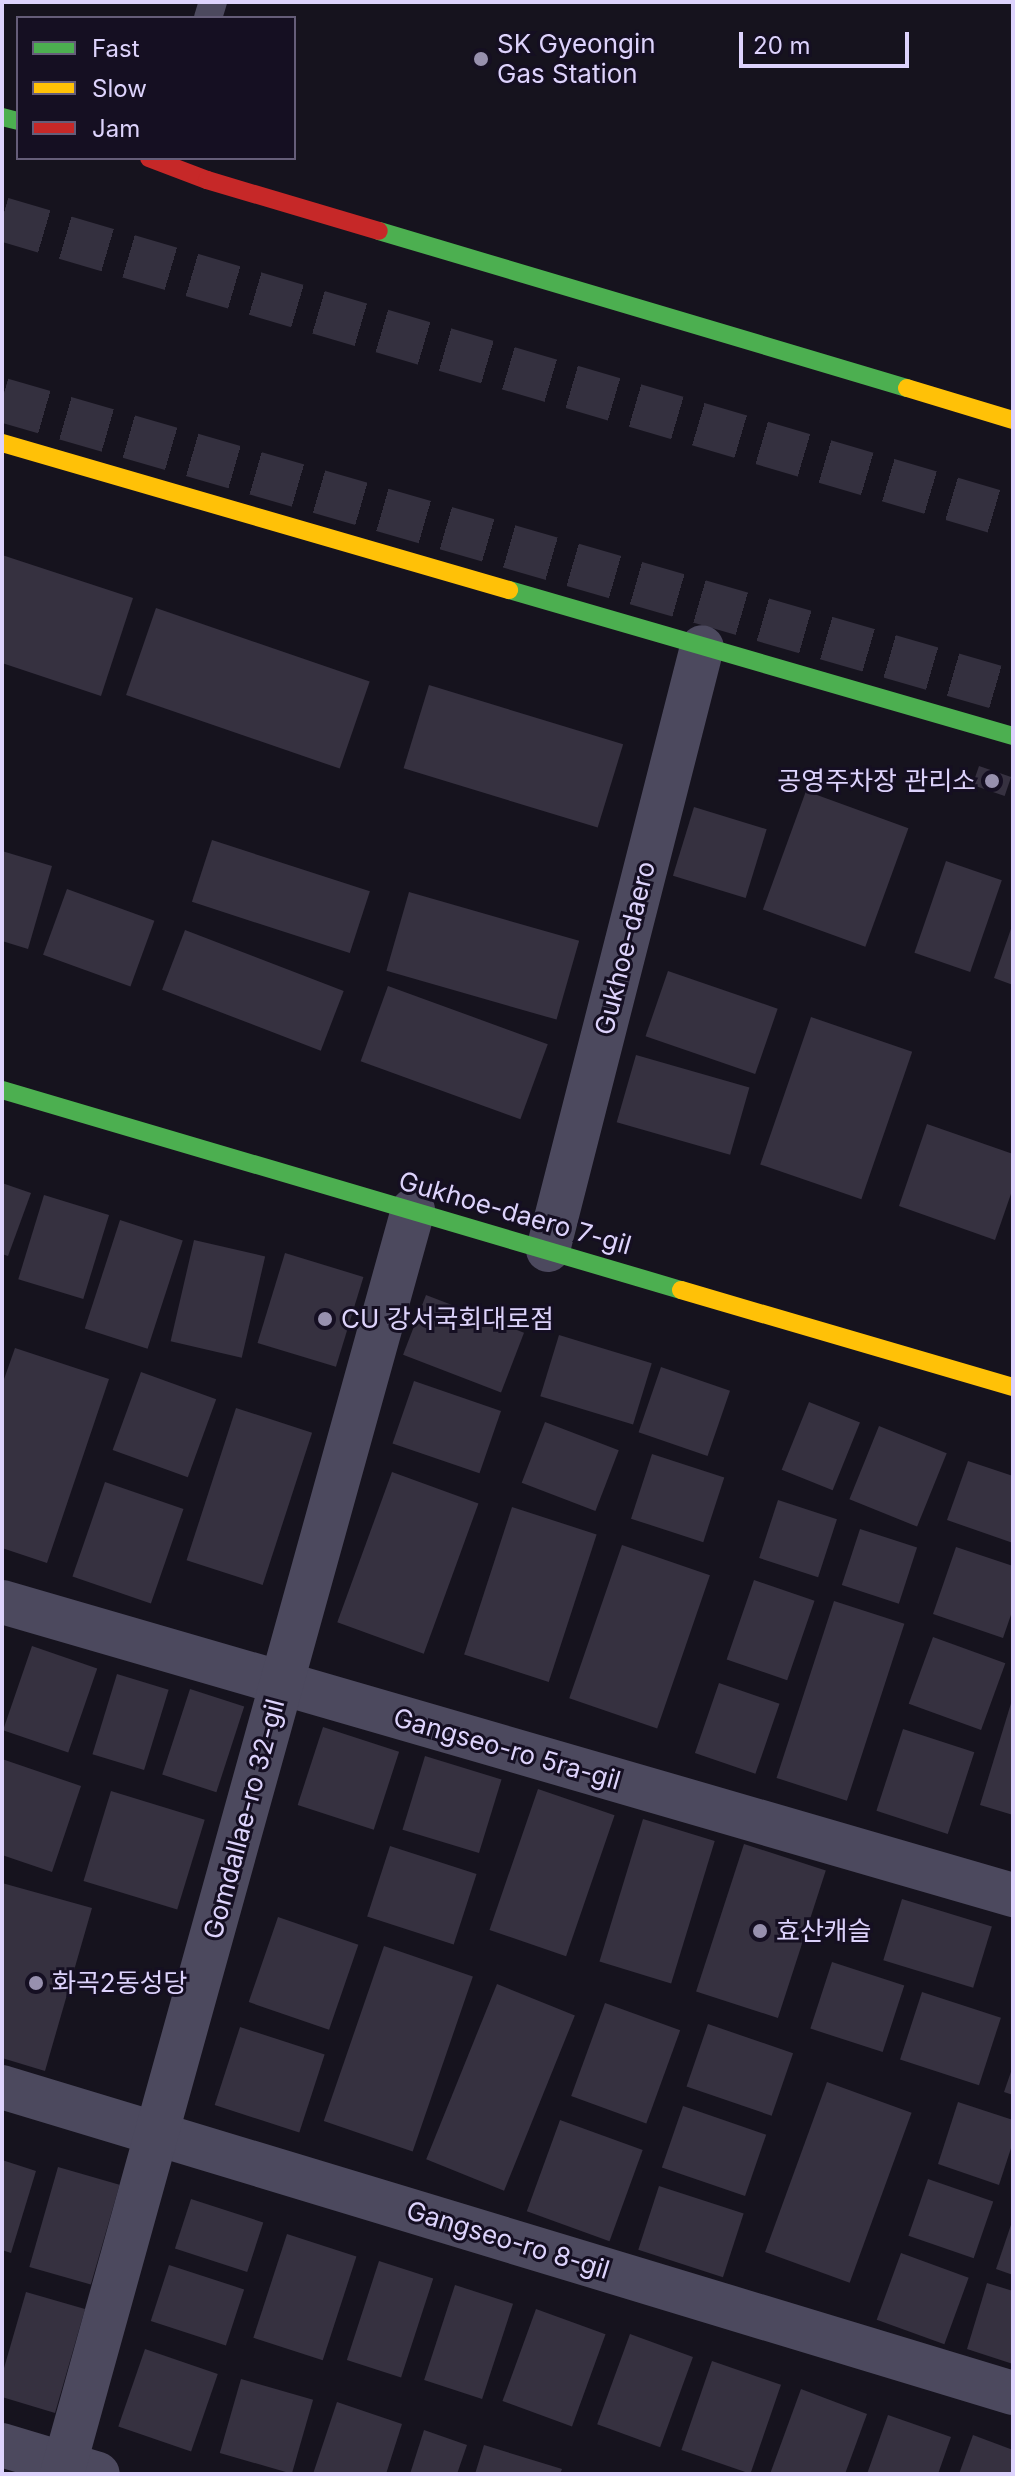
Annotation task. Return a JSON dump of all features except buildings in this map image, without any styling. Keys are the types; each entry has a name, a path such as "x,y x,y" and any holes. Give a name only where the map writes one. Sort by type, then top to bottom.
{"main road":[{"path":"160,160 207,180 1013,420"},
{"path":"2,443 1013,736"},
{"name":"Gukhoe-daero 7-gil","path":"2,1090 1013,1387"}],"street":[{"name":"Gukhoe-daero","path":"548,1250 702,647"},
{"name":"Gomdallae-ro 32-gil","path":"75,2471 157,2134 413,1210"},
{"name":"Gangseo-ro 5ra-gil","path":"2,1602 1013,1895"},
{"name":"Gangseo-ro 8-gil","path":"2,2087 1013,2393"},
{"path":"2,2445 75,2471"}],"tunnel":[{"path":"2,219 1013,517"},
{"path":"2,400 1013,692"}],"traffic: fast":[{"path":"2,117 16,120"},
{"path":"379,231 907,388"},
{"path":"509,590 1013,736"},
{"path":"2,1090 681,1290"}],"traffic: slow":[{"path":"907,388 1013,420"},
{"path":"2,443 509,590"},
{"path":"681,1290 1013,1387"}],"traffic: jam":[{"path":"154,160 207,180 379,231"}],"place":[{"name":"SK Gyeongin Gas Station","path":"481,59"},
{"name":"공영주차장 관리소","path":"992,781"},
{"name":"CU 강서국회대로점","path":"325,1319"},
{"name":"효산캐슬","path":"760,1931"},
{"name":"화곡2동성당","path":"36,1983"}]}
